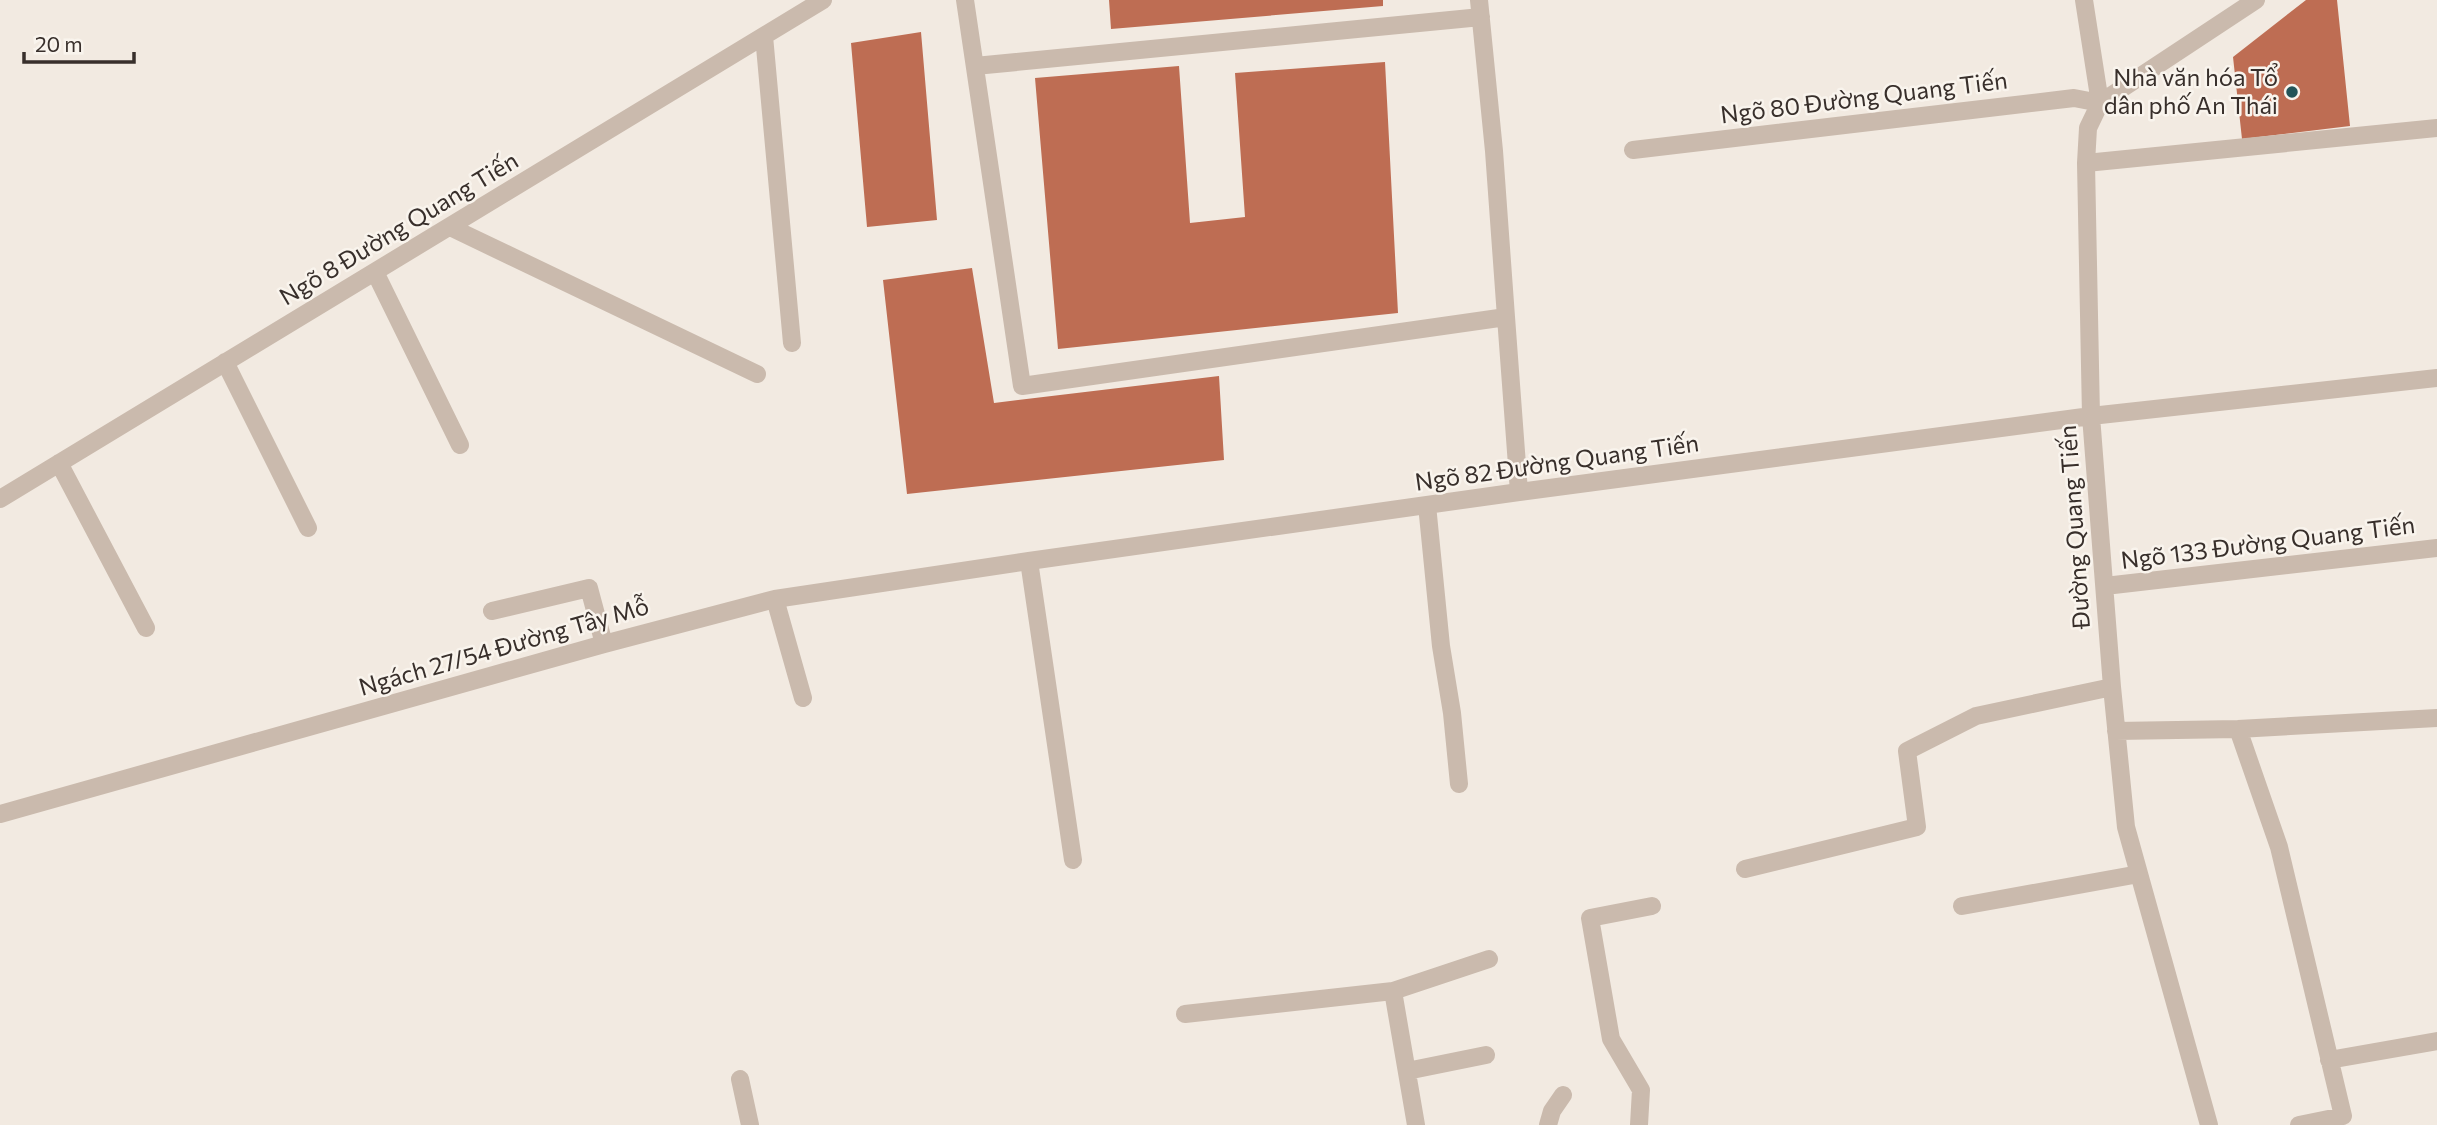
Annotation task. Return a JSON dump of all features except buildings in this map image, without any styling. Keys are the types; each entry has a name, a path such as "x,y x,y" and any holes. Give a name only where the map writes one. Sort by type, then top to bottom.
{"street":[{"name":"Ngõ 8 Đường Quang Tiến","path":"0,499 823,0"},
{"path":"965,0 1022,386 1506,317"},
{"path":"2084,0 2100,103 2256,0"},
{"path":"975,66 1480,8 1494,151 1519,492"},
{"path":"764,36 792,343"},
{"name":"Ngõ 80 Đường Quang Tiến","path":"1633,150 2074,98 2100,103"},
{"name":"Đường Quang Tiến","path":"2100,103 2088,128 2086,163 2091,416 2126,827 2209,1125"},
{"path":"2086,163 2437,128"},
{"path":"450,227 757,374"},
{"path":"375,272 460,445"},
{"path":"225,362 308,528"},
{"name":"Ngõ 82 Đường Quang Tiến","path":"1029,561 2091,416 2437,377"},
{"path":"59,463 146,628"},
{"path":"1427,505 1441,646 1452,713 1459,784"},
{"name":"Ngõ 133 Đường Quang Tiến","path":"2105,586 2437,548"},
{"path":"1029,561 1073,860"},
{"name":"Ngách 27/54 Đường Tây Mỗ","path":"0,814 604,644 775,599 1029,561"},
{"path":"492,611 589,588 604,644"},
{"path":"775,599 803,698"},
{"path":"1745,869 1917,827 1906,751 1976,716 2112,687"},
{"path":"2116,731 2238,729 2437,718"},
{"path":"2238,729 2279,847 2343,1116 2299,1125"},
{"path":"1962,906 2139,874"},
{"path":"1639,1125 1640,1090 1611,1039 1590,918 1652,906"},
{"path":"1185,1014 1393,991 1489,959"},
{"path":"1393,991 1416,1125"},
{"path":"2329,1060 2437,1041"},
{"path":"1407,1071 1486,1055"},
{"path":"740,1079 750,1125"},
{"path":"1548,1125 1552,1111 1563,1096"}],"place":[{"name":"Nhà văn hóa Tổ dân phố An Thái","path":"2292,92"}]}
